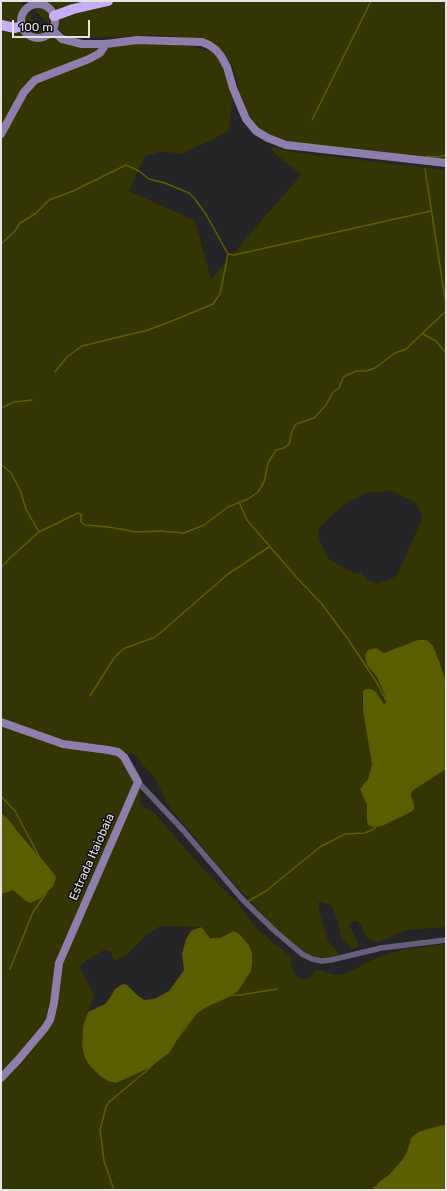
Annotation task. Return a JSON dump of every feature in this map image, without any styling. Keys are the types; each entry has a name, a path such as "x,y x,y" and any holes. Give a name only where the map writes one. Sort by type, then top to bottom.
{"highway":[{"path":"54,16 73,9 108,1"},
{"path":"1,25 15,28 22,26"}],"street":[{"path":"30,3 45,6 54,16 52,30 48,35 38,38 28,34 22,26 21,19 30,3"},
{"path":"52,30 62,39 72,43 82,44 106,44 149,40 202,42 216,50 221,56 227,67 233,88 246,119 256,131 277,142 286,145 446,163"},
{"path":"1,134 24,92 35,80 89,59 100,53 106,44"},
{"path":"1,722 63,744 118,752 124,757 138,782 183,830 243,900 276,932 302,954 312,959 321,961 331,960 381,948 446,940"},
{"name":"Estrada Itaiobaia","path":"1,1078 45,1028 50,1020 54,1003 58,963 138,782"}],"shaded area":[{"path":"1,1 21,1 34,21 46,32 63,43 156,43 196,47 212,52 219,59 226,72 233,100 228,132 181,154 159,152 145,156 129,191 195,221 211,279 301,175 271,150 273,147 293,152 446,170 446,681 439,661 418,640 391,651 384,653 381,651 367,665 377,677 387,701 384,704 376,692 362,697 372,764 368,779 361,789 367,804 367,811 381,826 411,812 414,804 411,795 412,791 446,769 446,927 407,930 378,942 366,937 361,925 357,921 353,921 350,923 350,927 358,942 358,946 351,948 341,937 338,922 332,906 321,902 318,903 319,909 328,941 338,952 339,956 321,962 294,945 277,930 219,867 168,805 155,778 131,751 125,760 134,766 139,773 142,782 141,806 154,812 202,868 237,902 256,928 292,958 291,965 297,976 305,980 310,978 316,970 321,970 334,975 345,974 376,958 405,949 446,944 446,1125 417,1133 411,1138 407,1152 402,1160 390,1174 378,1183 374,1190 1,1190 1,894 13,890 26,901 55,875 9,820 1,813","holes":["392,491 416,503 422,519 397,575 387,581 377,584 368,580 361,573 355,573 328,558 318,535 319,528 333,514 351,500 367,493","160,926 201,927 210,938 220,938 226,934 239,934 249,945 252,953 231,996 194,1015 177,1039 99,1075 90,1066 85,1058 82,1046 83,1026 94,994 80,968 83,963 102,951 107,950 111,952 113,959 117,960 126,956 145,936"]},
{"path":"30,1 446,1 446,162 294,144 262,131 253,123 242,103 234,69 225,54 216,45 198,39 156,35 83,38 66,35 50,25 40,16"},
{"path":"418,640 427,640 433,646 446,681 446,769 412,791 411,795 414,809 411,812 382,826 374,827 368,825 367,804 360,789 368,779 372,764 363,711 363,691 366,689 371,689 376,692 384,704 387,701 377,677 367,665 365,655 368,650 376,648 384,653"},
{"path":"1,813 9,820 56,878 53,886 41,898 30,903 13,890 1,894"},
{"path":"201,927 210,938 220,938 234,931 239,934 249,945 252,953 251,971 238,991 194,1015 183,1029 170,1052 149,1068 116,1083 108,1081 90,1066 85,1058 82,1046 83,1026 88,1012 105,1004 115,989 123,984 127,985 144,1000 154,999 169,991 184,970 182,954 186,939 191,931"},
{"path":"446,1125 446,1190 374,1190 378,1183 390,1174 402,1160 407,1152 411,1138 421,1131"}],"waterway":[{"path":"312,120 371,1"},
{"path":"425,158 427,156 438,157 446,155"},
{"path":"1,244 14,232 20,223 35,214 49,200 73,191 126,165 139,171 149,179 165,183 189,193 207,216 228,254 220,294 213,304 148,330 82,346 67,357 55,372"},
{"path":"425,169 446,305"},
{"path":"228,254 234,255 431,211"},
{"path":"1,568 39,532 78,513 81,514 81,522 85,525 137,532 160,531 184,533 204,525 228,507 248,499 258,492 264,482 268,463 276,450 284,448 289,444 292,431 296,424 314,418 326,405 333,392 339,388 345,376 356,371 366,371 375,368 395,353 406,349 446,311"},
{"path":"423,334 436,341 446,353"},
{"path":"1,408 14,402 32,400"},
{"path":"1,464 11,473 20,490 26,509 39,532"},
{"path":"239,502 247,520 297,578 321,603 348,639 377,683 401,733 400,742 378,805 378,823 375,828 365,833 345,834 320,847 266,891 247,902"},
{"path":"90,696 114,658 120,652 125,648 153,638 159,634 228,574 269,547"},
{"path":"1,796 15,811 40,858 49,869 51,878 45,895 33,912 10,969"},
{"path":"114,1190 104,1161 100,1130 106,1107 109,1102 145,1072 170,1048 209,996 240,995 277,989"},
{"path":"375,1190 374,1187 376,1188"}]}
